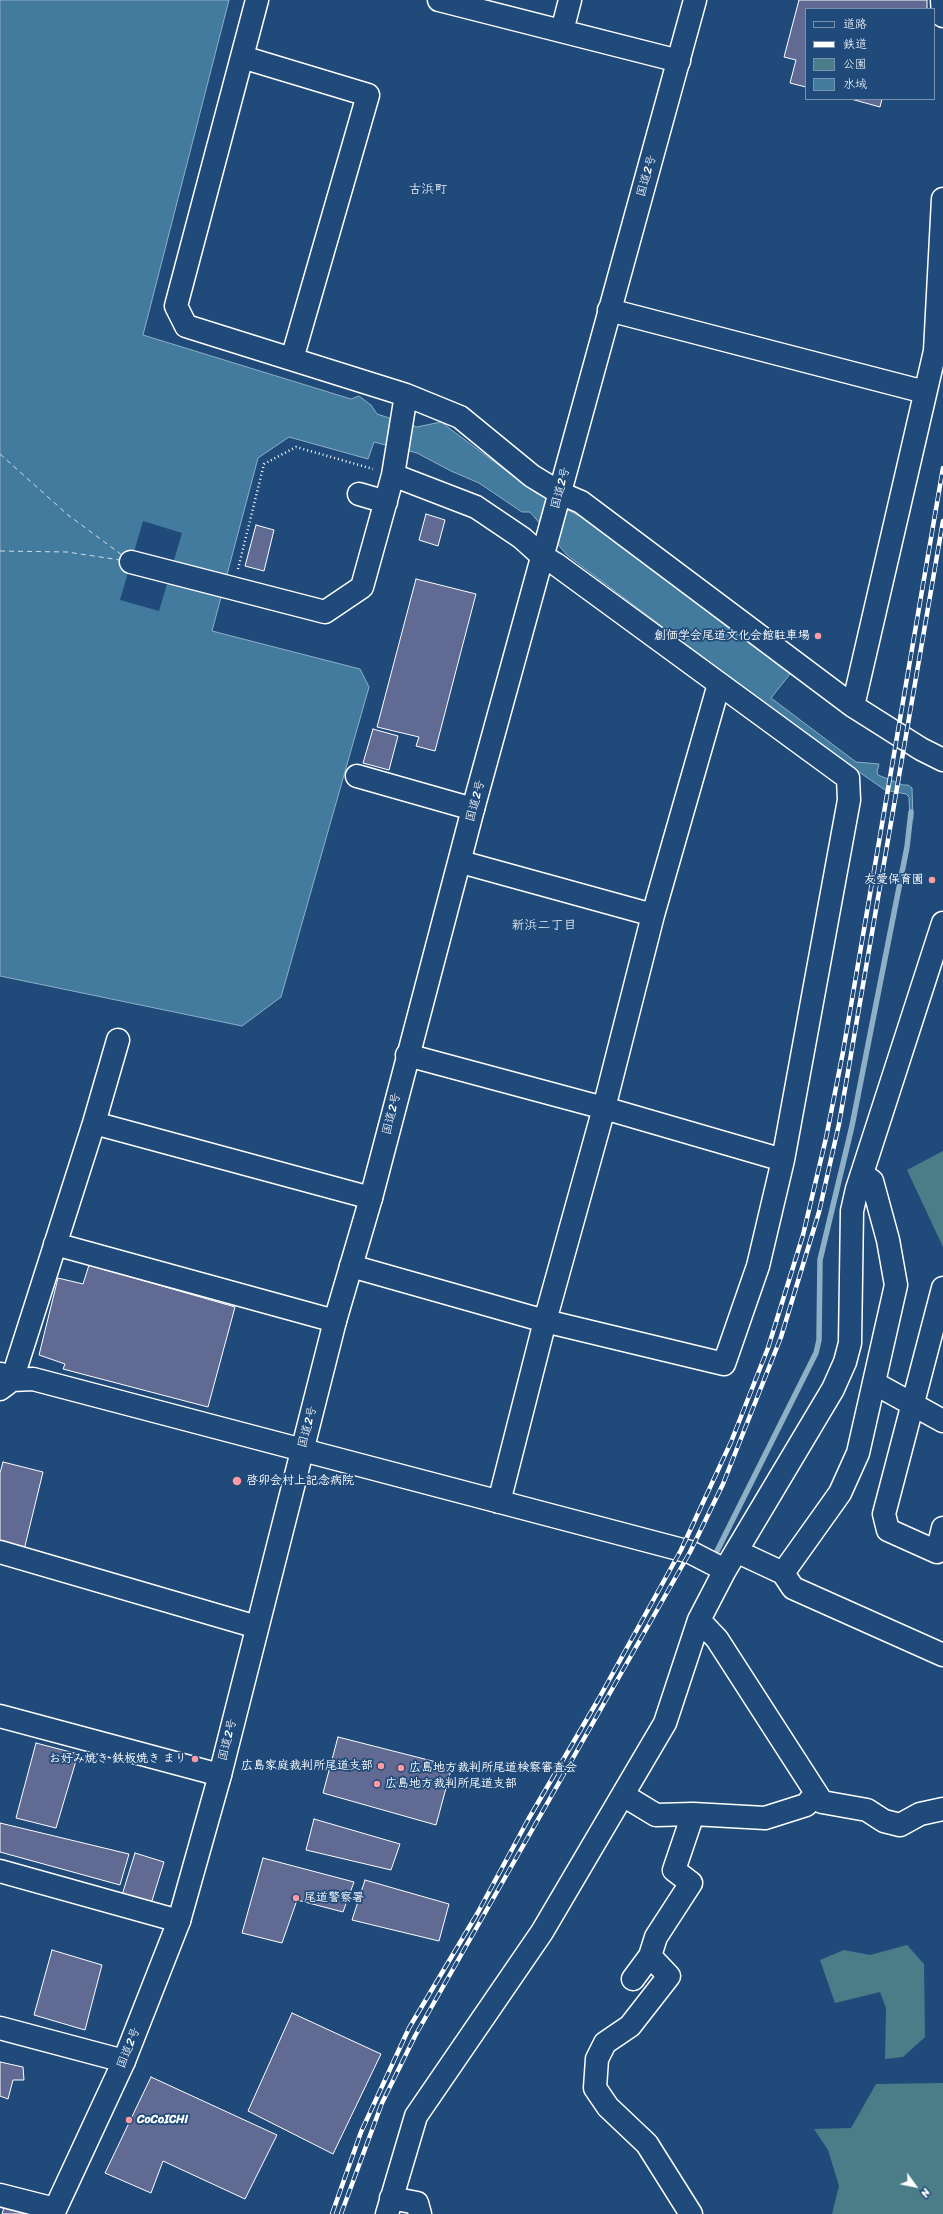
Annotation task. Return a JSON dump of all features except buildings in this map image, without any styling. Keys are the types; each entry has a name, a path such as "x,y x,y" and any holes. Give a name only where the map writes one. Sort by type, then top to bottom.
{"main road":[{"path":"257,0 176,306 186,326 406,395 460,417 558,499 582,502 854,706 921,749 943,760"},
{"path":"439,0 481,5 562,31 679,61"},
{"path":"562,31 570,0"},
{"name":"国道2号","path":"54,2212 124,2062 179,1921 220,1775 335,1321 371,1198 407,1055 461,862 473,809 695,0"},
{"path":"942,0 943,16"},
{"path":"242,57 368,95 292,359"},
{"path":"854,706 935,351 943,199"},
{"path":"609,310 925,392"},
{"path":"131,562 325,612 362,587 395,467 406,395"},
{"path":"351,1266 545,1321 724,1364 758,1266 783,1160 849,800 848,778 557,565 542,556 522,538 476,507 395,467"},
{"path":"359,494 386,502"},
{"path":"499,1502 545,1321 604,1108 653,915 719,684"},
{"path":"357,776 473,809"},
{"path":"461,862 653,915"},
{"path":"420,2214 417,2203 389,2206 416,2116 542,1932 665,1723 698,1620 725,1570 738,1552 833,1389 845,1362 850,1343 852,1211 862,1174 943,924"},
{"path":"118,1040 94,1123 55,1244 4,1381 34,1379 690,1552 725,1570"},
{"path":"407,1055 604,1108 783,1160"},
{"path":"94,1123 371,1198"},
{"path":"783,1573 840,1493 858,1453 896,1285 888,1240 872,1181 862,1174"},
{"path":"55,1244 335,1321"},
{"path":"943,1288 884,1514 888,1530 937,1552 943,1528"},
{"path":"874,1384 943,1421"},
{"path":"0,1552 257,1627"},
{"path":"738,1552 783,1573 793,1588 943,1655"},
{"path":"698,1620 717,1639 822,1802 867,1810 884,1820 900,1825 920,1814 943,1809"},
{"path":"0,1716 220,1775"},
{"path":"623,1795 656,1815 693,1814 765,1818 806,1805 816,1793"},
{"path":"633,1978 650,1956 656,1937 691,1883 674,1870 693,1814"},
{"path":"0,1871 179,1921"},
{"path":"650,1956 669,1976 630,2026 605,2043 597,2059 595,2088 608,2107 647,2144 691,2214"},
{"path":"0,2028 124,2062"},
{"path":"0,2194 54,2212"}],"path":[{"path":"228,588 264,464 296,447 395,467"}],"green space":[{"path":"943,1151 943,1247 907,1170"},
{"path":"907,1945 924,1964 925,2037 903,2057 885,2059 886,2008 880,1992 835,2003 820,1960 844,1950 870,1955"},
{"path":"943,2083 943,2214 832,2214 839,2186 828,2150 814,2129 851,2128 876,2084"}],"water":[{"path":"0,0 229,0 143,335 351,399 359,396 371,405 377,414 417,427 441,422 536,493 579,516 583,516 790,674 771,698 856,762 879,764 877,772 878,775 903,785 908,785 912,788 913,819 910,819 909,797 906,794 885,790 820,745 567,555 530,512 522,512 479,483 451,471 417,453 374,442 368,459 289,437 258,458 212,631 360,669 369,687 281,997 242,1026 0,976"}],"pier":[{"path":"143,521 182,533 159,611 120,600"}],"waterway":[{"path":"717,1551 816,1353 819,1340 820,1260 852,1126 907,847 911,812"}],"ferry route":[{"path":"0,454 68,515 122,555"},
{"path":"0,551 67,552 120,560"}],"railway":[{"path":"332,2214 361,2132 409,2028 477,1914 529,1818 598,1700 681,1550 731,1442 768,1348 803,1235 826,1138 843,1052 943,468"},
{"path":"341,2214 382,2103 415,2036 690,1552 723,1484 781,1337 819,1212 839,1124 943,521"}],"place":[{"name":"創価学会尾道文化会館駐車場","path":"818,636"},
{"name":"友愛保育園","path":"932,880"},
{"name":"啓卯会村上記念病院","path":"237,1481"},
{"name":"お好み焼き 鉄板焼き まり","path":"195,1759"},
{"name":"広島家庭裁判所尾道支部","path":"381,1766"},
{"name":"広島地方裁判所尾道検察審査会","path":"401,1768"},
{"name":"広島地方裁判所尾道支部","path":"377,1784"},
{"name":"尾道警察署","path":"296,1898"},
{"name":"CoCoICHI","path":"129,2120"}],"district":[{"name":"古浜町","path":"428,190"},
{"name":"新浜二丁目","path":"544,926"}]}
